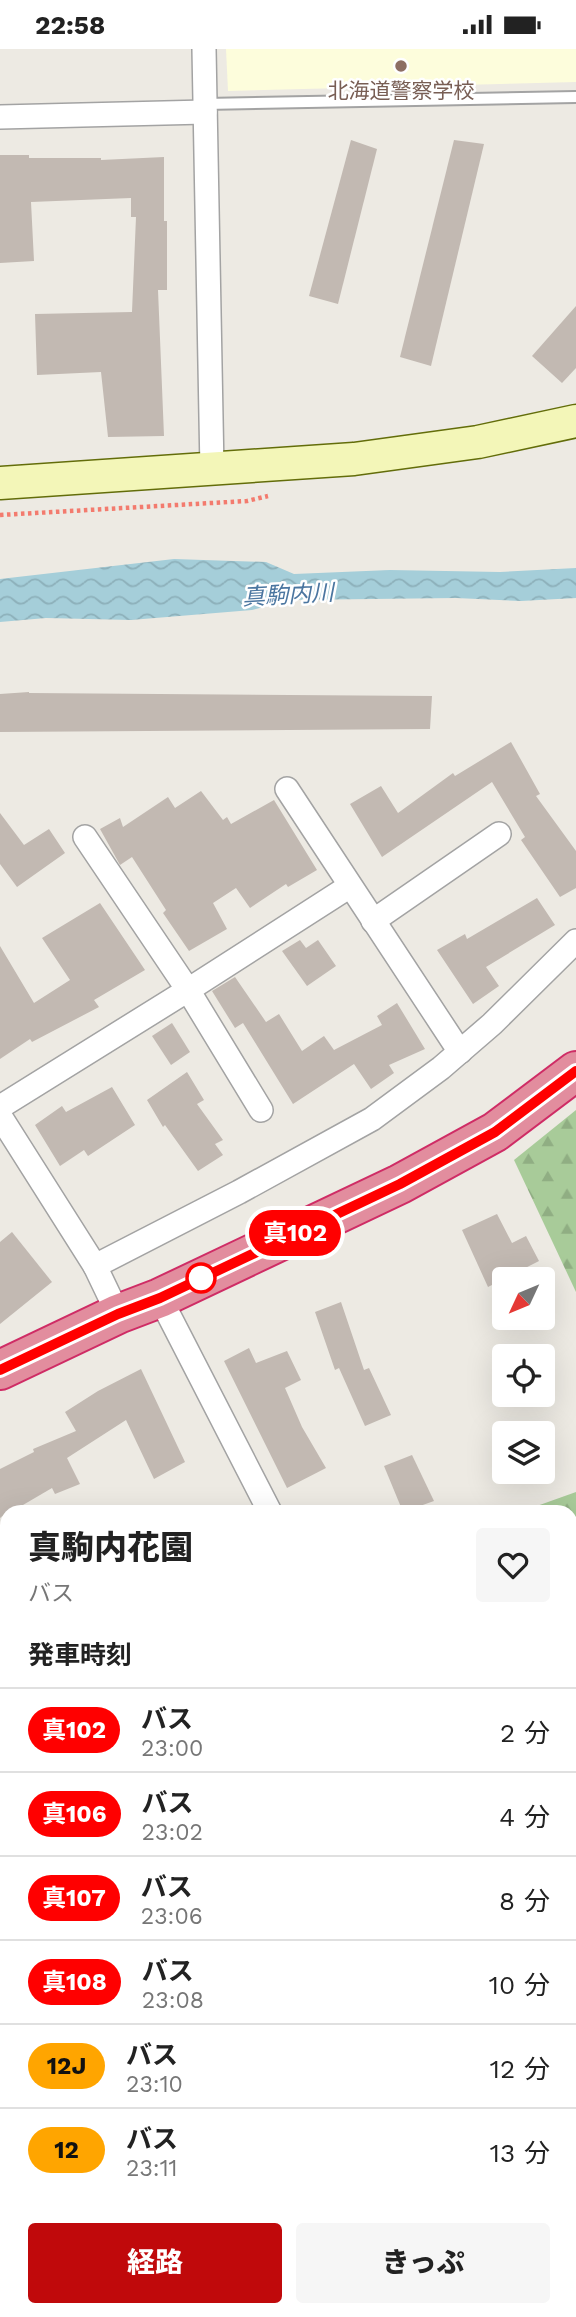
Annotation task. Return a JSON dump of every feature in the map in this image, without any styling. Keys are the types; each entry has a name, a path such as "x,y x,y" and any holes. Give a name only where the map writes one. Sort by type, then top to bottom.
{"highway":[{"path":"0,1370 118,1314 160,1298 412,1177 495,1132 576,1071"}],"street":[{"path":"204,49 212,470"},
{"path":"0,117 205,108"},
{"path":"0,483 354,459 478,442 576,421"},
{"path":"287,789 460,1052"},
{"path":"373,921 499,834"},
{"path":"85,837 188,991 261,1110"},
{"path":"0,1107 188,991 351,885"},
{"path":"94,1266 250,1186 372,1119 460,1052 576,940"},
{"path":"0,1116 94,1266 118,1314"},
{"path":"160,1298 266,1505"}],"lane":[{"path":"205,108 576,97"}],"shaded area":[{"name":"北海道警察学校","path":"226,49 576,49 576,82 228,91"}],"green space":[{"path":"576,1110 576,1292 514,1160"},
{"path":"576,1492 576,1505 540,1505"}],"water":[{"name":"真駒内川","path":"174,559 266,562 294,574 390,570 500,572 576,568 576,598 521,601 456,598 290,600 252,610 131,620 46,618 0,622 0,579"}],"building":[{"path":"351,140 377,149 338,304 309,296"},
{"path":"454,140 484,144 431,366 400,357"},
{"path":"0,155 101,160 164,157 167,290 158,290 164,436 108,437 101,372 37,375 35,314 132,312 136,217 131,217 131,198 31,202 34,261 0,263"},
{"path":"576,306 576,368 562,383 532,356"},
{"path":"29,692 432,696 430,729 0,732 0,694"},
{"path":"511,742 540,794 536,796 576,851 576,888 560,897 521,840 525,837 492,782 382,857 350,804 381,786 398,813 453,773 455,776"},
{"path":"201,791 223,820 227,817 231,824 274,800 317,870 288,887 286,884 250,908 236,888 213,903 227,929 189,951 163,913 166,910 132,857 120,865 100,829 120,818 123,827 168,797 175,808"},
{"path":"0,813 24,845 49,829 65,853 17,887 0,864"},
{"path":"537,898 555,925 486,967 499,986 473,1004 437,950 465,934 467,939"},
{"path":"100,903 145,970 94,1000 99,1007 32,1042 30,1039 0,1059 0,946 34,1003 70,980 42,938"},
{"path":"300,940 306,948 318,940 336,966 307,986 282,951"},
{"path":"235,977 266,1022 279,1014 302,1051 324,1036 334,1050 382,1025 377,1016 397,1003 425,1049 389,1065 394,1073 371,1089 354,1064 293,1104 243,1023 235,1028 212,991"},
{"path":"172,1023 190,1052 171,1065 152,1036"},
{"path":"187,1072 204,1100 197,1104 223,1140 215,1144 223,1155 198,1171 165,1125 163,1127 147,1100"},
{"path":"112,1087 135,1125 88,1156 84,1150 60,1166 35,1125 62,1106 66,1112"},
{"path":"497,1214 512,1243 526,1236 539,1261 527,1267 492,1267 492,1285 488,1287 462,1230"},
{"path":"12,1232 52,1282 0,1324 0,1242"},
{"path":"341,1302 364,1370 369,1368 391,1415 365,1426 339,1368 335,1370 315,1312"},
{"path":"249,1348 256,1363 287,1351 301,1380 285,1388 302,1427 326,1468 287,1488 224,1361"},
{"path":"141,1369 185,1462 154,1479 126,1420 67,1458 80,1484 55,1494 52,1488 23,1505 0,1505 0,1469 34,1452 33,1449 76,1431 65,1412"},
{"path":"412,1455 434,1501 423,1505 400,1505 384,1466"}],"bus line":[{"name":"真102","path":"0,1370 118,1314 160,1298 400,1184 495,1132 576,1071"}],"place":[{"name":"北海道警察学校","path":"401,66"}]}
